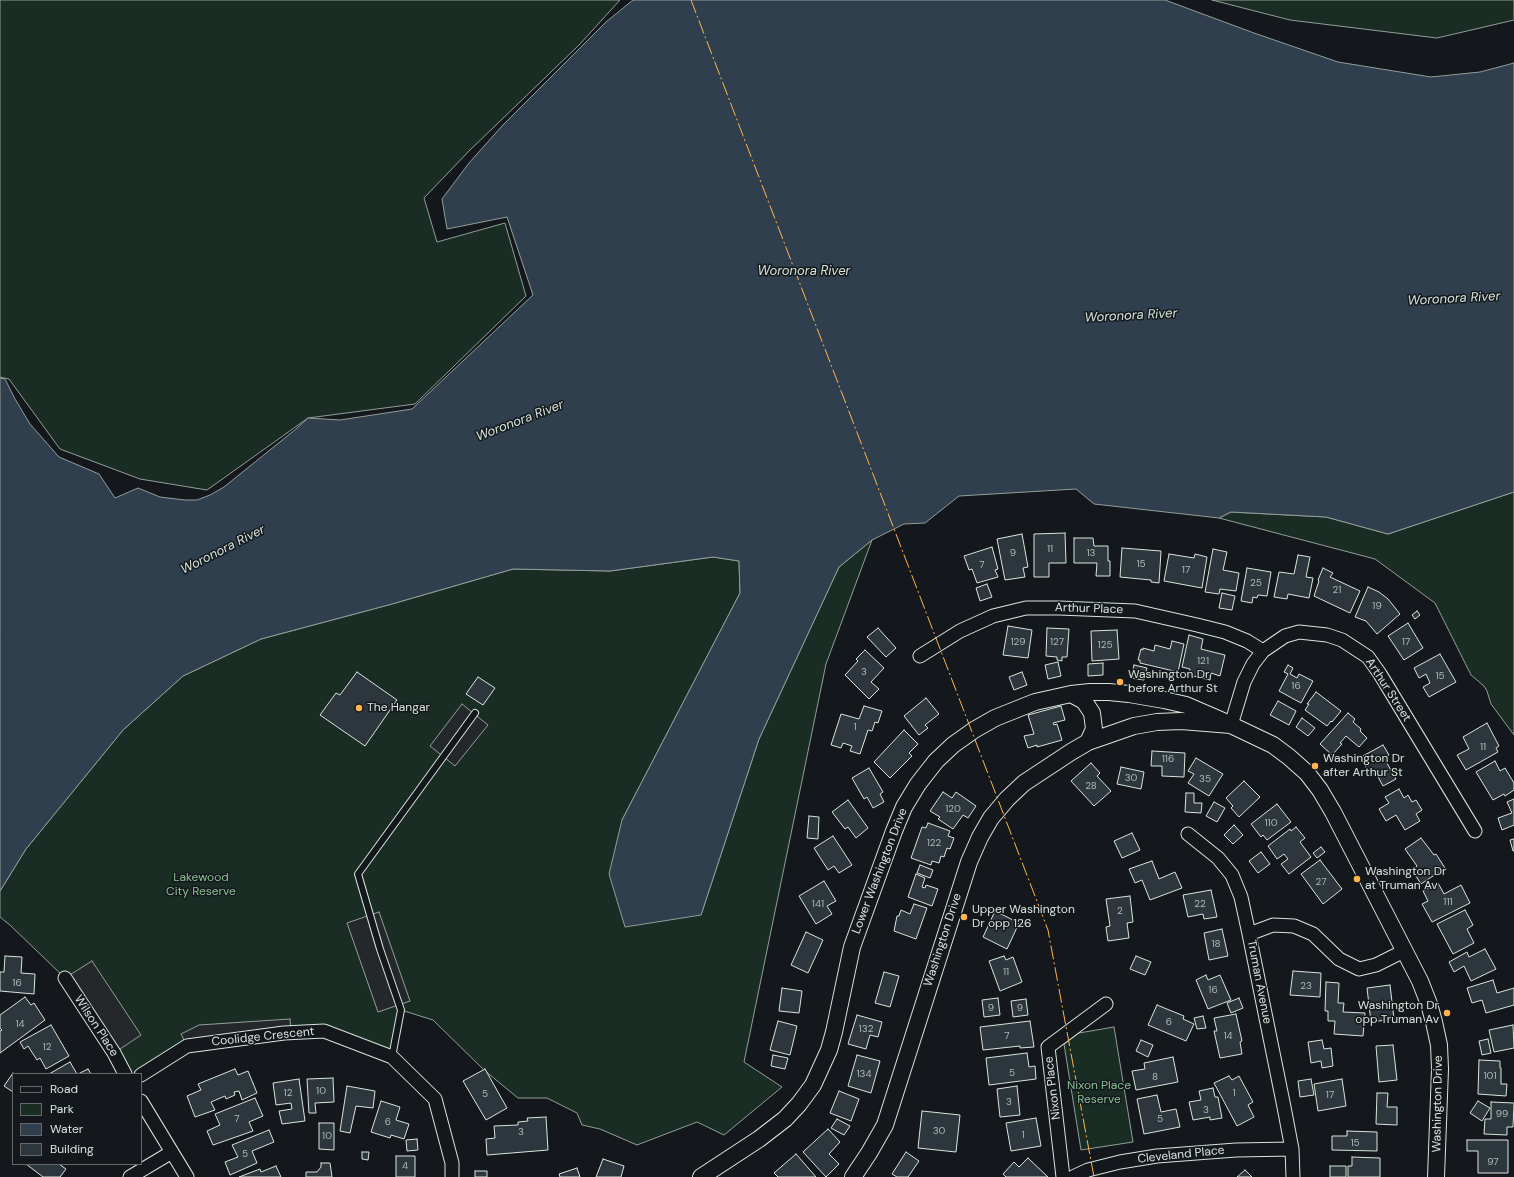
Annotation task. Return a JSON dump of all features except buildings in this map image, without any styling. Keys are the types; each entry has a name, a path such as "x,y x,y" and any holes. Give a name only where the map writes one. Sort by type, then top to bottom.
{"street":[{"name":"Arthur Place","path":"920,656 960,631 993,616 1012,610 1026,608 1135,611 1225,632 1263,650"},
{"name":"Arthur Street","path":"1231,725 1244,682 1253,664 1263,650 1285,636 1299,632 1327,635 1342,640 1368,657 1380,674 1475,831"},
{"name":"Lower Washington Drive","path":"701,1177 759,1139 785,1119 799,1104 813,1085 831,1044 852,947 861,918 899,819 918,784 936,761 953,745 974,730 995,718 1035,702 1071,694 1109,692 1151,697 1186,705 1231,725"},
{"path":"1071,694 1084,701 1092,713 1094,728 1088,742"},
{"name":"Washington Drive","path":"853,1177 885,1125 954,905 969,862 980,837 991,818 1024,783 1088,742 1134,726 1157,722 1180,721 1231,725 1273,745 1307,773 1320,790 1347,838 1420,982 1429,1004 1439,1045 1440,1089 1436,1177"},
{"path":"1188,834 1218,858 1232,875 1241,897 1249,934"},
{"name":"Truman Avenue","path":"1293,1177 1292,1149 1249,934 1273,925 1294,926 1313,934 1339,959 1359,969 1376,965 1404,951"},
{"name":"Wilson Place","path":"65,978 114,1053 124,1073"},
{"name":"Nixon Place","path":"1063,1177 1048,1047 1106,1004"},
{"name":"Coolidge Crescent","path":"142,1074 187,1046 284,1032 324,1031 392,1057 435,1099 452,1163 452,1177"},
{"path":"142,1103 187,1177"},
{"name":"Cleveland Place","path":"1073,1177 1088,1170 1120,1162 1157,1156 1236,1150 1292,1149"},
{"path":"130,1177 172,1152"}],"lane":[{"path":"392,1057 401,1010 380,949 358,874 475,713"}],"green space":[{"path":"0,0 620,0 579,45 469,151 424,198 437,242 505,223 526,296 415,404 308,418 207,490 140,479 60,449 9,379 0,377"},
{"path":"1212,0 1514,0 1514,20 1437,38 1290,20"},
{"path":"1514,492 1514,735 1491,704 1484,686 1471,675 1435,603 1375,559 1219,518 1231,512 1326,517 1388,534"},
{"name":"Lakewood City Reserve","path":"872,540 826,664 744,1062 782,1087 724,1135 697,1122 637,1145 600,1129 582,1125 577,1113 547,1098 518,1098 484,1070 433,1020 401,1010 392,1057 324,1031 187,1046 142,1073 124,1073 65,978 0,917 0,891 26,849 123,730 183,676 261,639 392,604 513,569 610,571 713,557 739,561 740,593 622,820 701,915 759,739 839,567"},
{"name":"Nixon Place Reserve","path":"1114,1027 1133,1142 1081,1150 1064,1044 1079,1033"}],"shaded area":[{"path":"462,704 488,725 455,766 430,746"},
{"path":"379,912 410,1001 378,1012 347,923"},
{"path":"92,961 141,1035 114,1053 65,978"},
{"path":"290,1019 291,1032 187,1046 181,1034 199,1025"}],"water":[{"name":"Woronora River","path":"633,0 1165,0 1338,62 1431,77 1480,72 1514,63 1514,492 1388,534 1326,517 1231,512 1219,518 1094,504 1076,489 959,496 925,523 904,524 872,540 839,567 759,739 701,915 625,927 609,874 622,820 740,593 739,561 713,557 610,571 513,569 392,604 261,639 183,676 123,730 26,849 0,891 0,378 5,379 30,424 59,457 99,474 115,498 138,488 160,497 197,500 224,487 308,418 340,420 412,409 533,295 507,217 447,229 442,199 469,163 502,126 606,22"}],"power":[{"path":"691,0 1048,930 1094,1177"}],"place":[{"name":"Washington Dr before Arthur St","path":"1120,682"},
{"name":"The Hangar","path":"359,708"},
{"name":"Washington Dr after Arthur St","path":"1315,766"},
{"name":"Washington Dr at Truman Av","path":"1357,879"},
{"name":"Upper Washington Dr opp 126","path":"964,917"},
{"name":"Washington Dr opp Truman Av","path":"1447,1013"}]}
